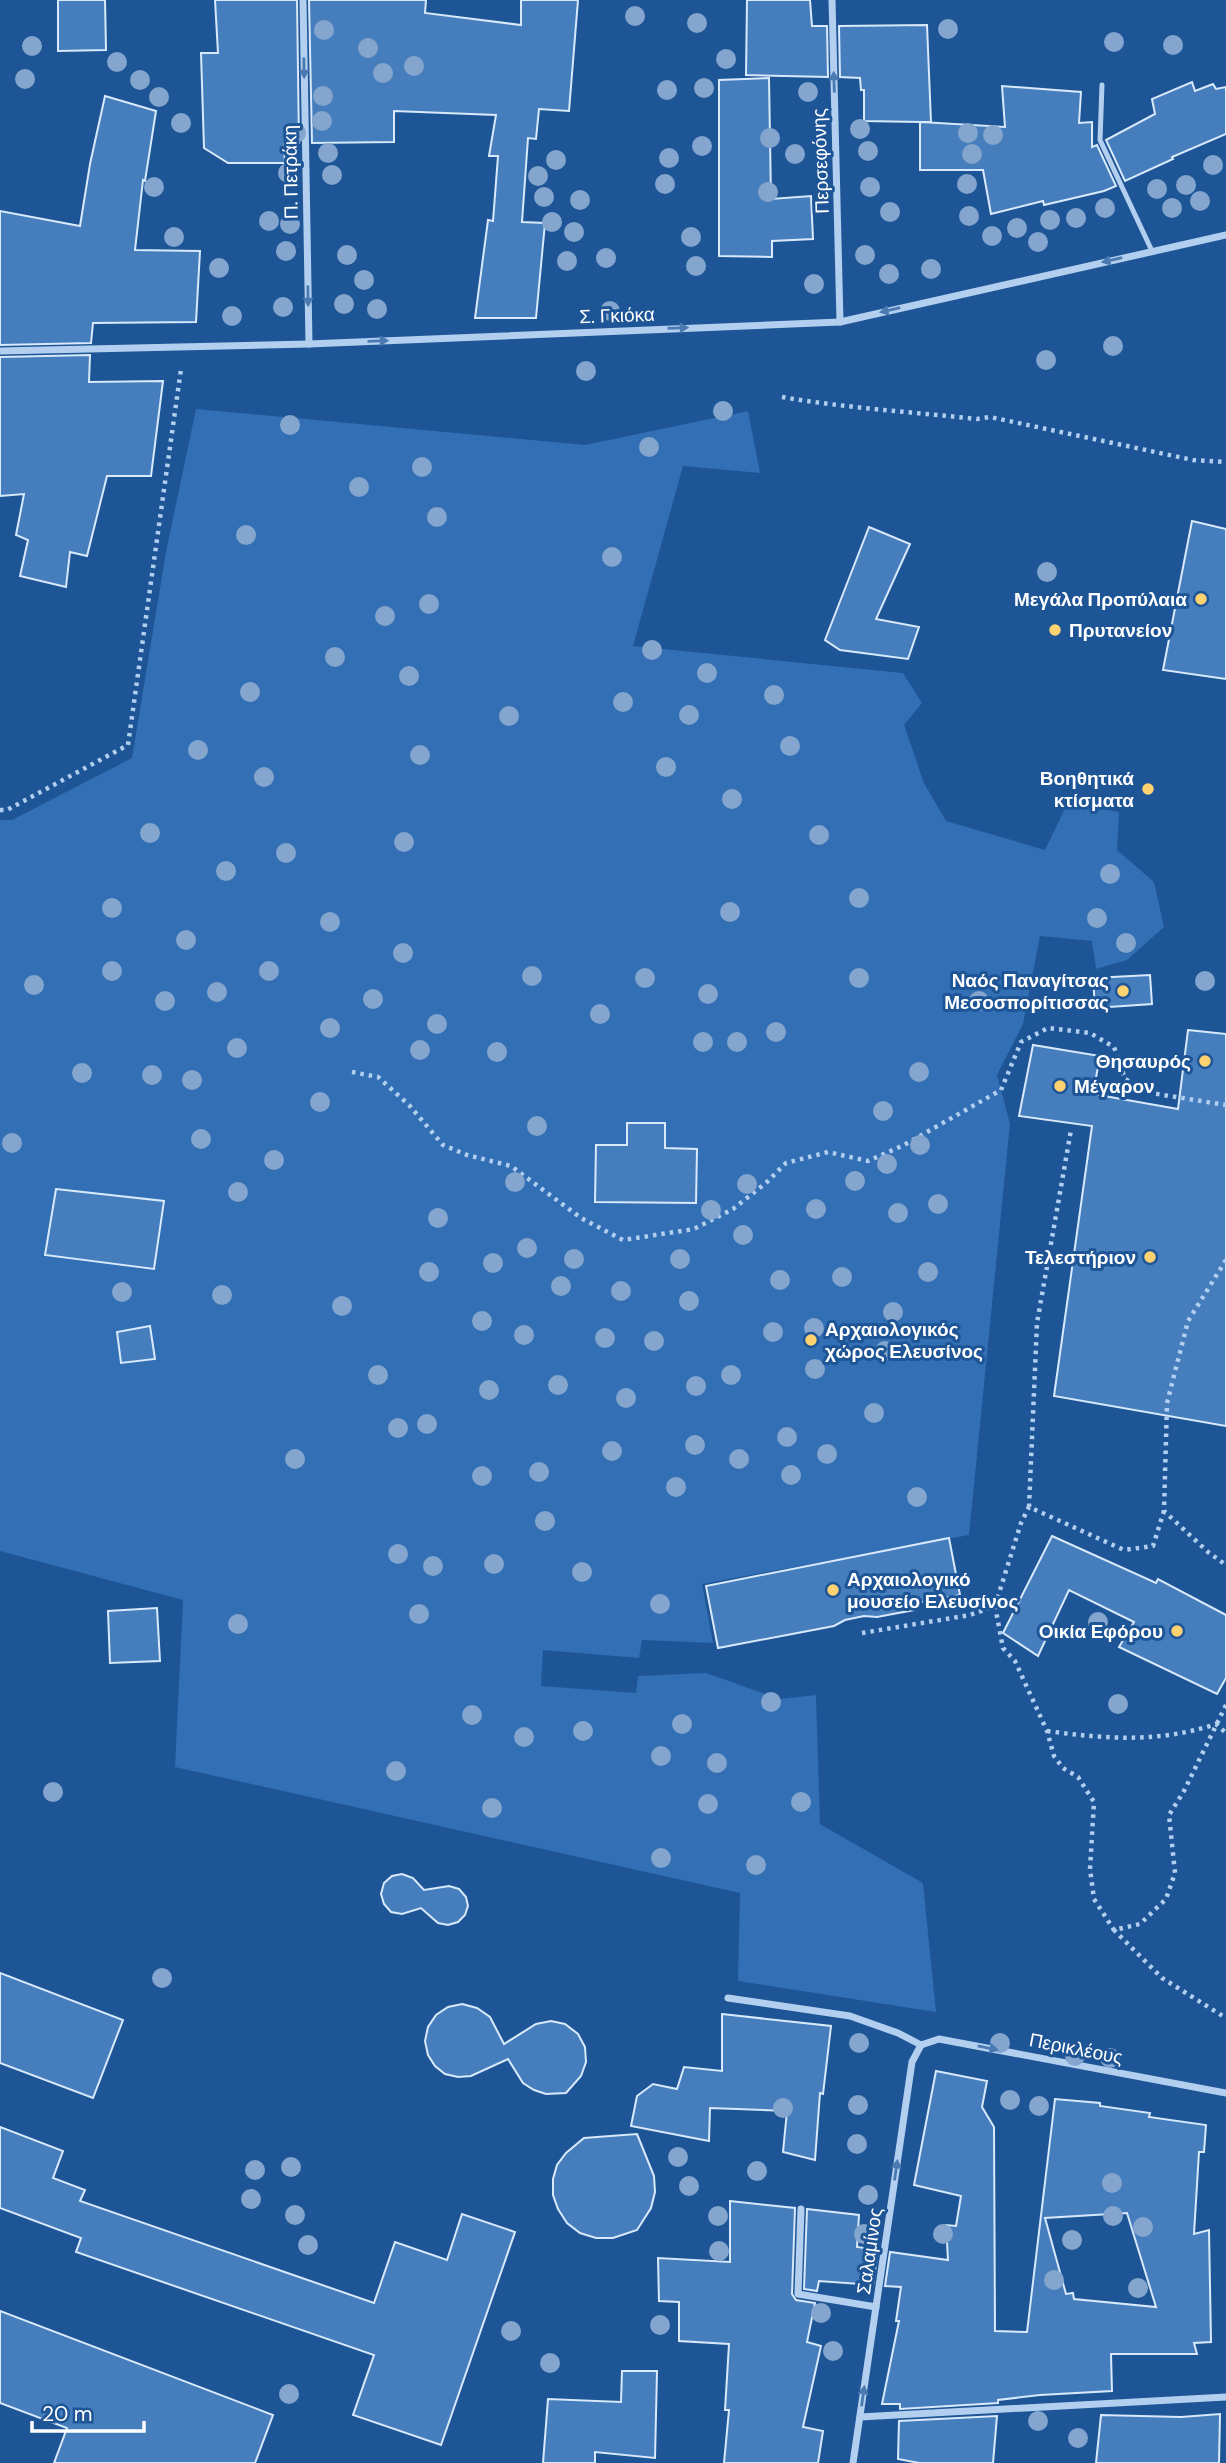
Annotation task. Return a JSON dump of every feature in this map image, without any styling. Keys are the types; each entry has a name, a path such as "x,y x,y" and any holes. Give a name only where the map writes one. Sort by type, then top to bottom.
{"street":[{"name":"Π. Πετράκη","path":"303,0 309,344"},
{"name":"Περσεφόνης","path":"832,0 840,322"},
{"name":"Σ. Γκιόκα","path":"0,351 309,344 840,322 1226,234"},
{"path":"728,1998 850,2017 898,2033 921,2045"},
{"name":"Περικλέους","path":"921,2045 939,2039 1226,2093"},
{"name":"Σαλαμίνος","path":"853,2463 912,2062 921,2045"},
{"path":"801,2209 798,2294 876,2308"},
{"path":"860,2417 1226,2397"}],"lane":[{"path":"1102,85 1100,140 1152,251"}],"path":[{"path":"0,810 7,810 128,745 184,346"},
{"path":"782,397 837,407 870,407 977,419 990,416 1180,457 1226,462"},
{"path":"352,1072 378,1077 409,1105 443,1145 467,1155 511,1166 581,1218 623,1240 694,1229 733,1209 786,1163 828,1152 868,1161 904,1145 1001,1090 1021,1042 1048,1028 1090,1032 1114,1047 1125,1079 1151,1093 1226,1105"},
{"path":"1071,1130 1037,1323 1030,1507 1021,1523 995,1606 1003,1648 1015,1661 1047,1731 1054,1756 1063,1768 1078,1777 1094,1802 1090,1869 1094,1899 1114,1930 1162,1978 1226,2018"},
{"path":"1030,1507 1124,1550 1153,1546 1164,1511 1167,1403 1188,1321 1226,1261"},
{"path":"1164,1511 1226,1565"},
{"path":"862,1633 970,1615 995,1606"},
{"path":"1114,1930 1140,1924 1166,1899 1175,1873 1169,1815 1184,1791 1226,1705"},
{"path":"1047,1731 1130,1738 1168,1737 1216,1724"},
{"path":"1216,1724 1226,1733"}],"shaded area":[{"path":"196,409 585,445 748,411 760,473 683,466 633,646 903,673 922,703 904,725 924,783 946,821 1045,850 1068,802 1119,812 1117,850 1154,882 1164,927 1127,960 1096,969 1092,941 1040,936 1023,1024 997,1075 1010,1124 969,1535 702,1584 713,1643 642,1640 639,1658 543,1650 541,1686 636,1693 638,1676 706,1673 780,1699 816,1695 820,1824 923,1883 936,2012 738,1981 740,1893 175,1767 183,1600 0,1551 0,820 12,820 132,758 166,552"}],"building":[{"path":"58,0 105,0 106,50 58,51"},
{"path":"215,0 297,0 299,143 284,144 285,163 228,163 204,148 201,53 218,53"},
{"path":"309,0 426,0 425,13 521,25 521,0 578,0 569,111 539,109 536,139 528,138 522,222 545,223 536,318 475,318 488,220 493,221 498,156 489,156 496,115 394,111 394,142 312,143"},
{"path":"747,0 810,0 812,26 827,26 828,77 746,75"},
{"path":"927,25 931,122 921,122 1005,127 1002,86 1081,92 1079,123 1092,122 1092,147 1097,145 1116,186 1044,205 1043,201 991,214 983,170 920,170 920,122 864,121 864,90 861,90 860,78 840,77 839,26"},
{"path":"769,78 771,199 811,196 813,239 772,241 772,257 719,256 719,80"},
{"path":"1192,82 1195,91 1213,84 1216,89 1226,87 1226,134 1125,181 1106,140 1155,114 1152,99"},
{"path":"105,96 156,111 145,181 143,180 135,250 200,251 196,322 93,323 91,343 0,345 0,211 80,226"},
{"path":"90,355 89,382 163,381 151,476 107,476 87,556 70,552 66,587 20,576 28,540 16,535 24,494 0,496 0,357"},
{"name":"Μεγάλα Προπύλαια","path":"1192,521 1226,529 1226,679 1163,670"},
{"path":"869,527 910,544 876,619 919,627 908,659 840,650 825,640"},
{"name":"Ναός Παναγίτσας Μεσοσπορίτισσας","path":"1150,975 1152,1004 1095,1008 1093,978"},
{"name":"Τελεστήριον","path":"1188,1030 1226,1034 1226,1426 1054,1396 1092,1126 1019,1116 1033,1045 1100,1056 1093,1094 1178,1109"},
{"path":"627,1123 665,1123 665,1148 697,1149 696,1203 595,1202 596,1145 627,1145"},
{"path":"56,1189 164,1201 154,1269 45,1255"},
{"path":"150,1326 155,1359 121,1363 117,1332"},
{"path":"1052,1536 1156,1583 1158,1579 1226,1615 1226,1678 1217,1694 1119,1647 1134,1622 1069,1590 1038,1656 1003,1633"},
{"name":"Αρχαιολογικό μουσείο Ελευσίνος","path":"949,1538 960,1595 917,1603 914,1610 877,1617 864,1616 845,1620 834,1626 718,1648 706,1586"},
{"path":"157,1608 160,1661 110,1663 108,1611"},
{"path":"402,1874 413,1878 424,1890 449,1886 459,1889 466,1897 468,1906 465,1915 458,1922 448,1925 438,1923 421,1908 402,1914 391,1912 384,1904 381,1894 384,1883 392,1876"},
{"path":"0,1973 123,2020 93,2098 0,2063"},
{"path":"462,2004 477,2008 490,2017 504,2044 536,2024 551,2021 565,2024 578,2034 585,2047 586,2062 581,2076 566,2093 546,2094 523,2083 508,2059 471,2076 445,2074 435,2066 428,2055 425,2041 428,2027 436,2015 448,2007"},
{"path":"722,2014 831,2026 823,2094 820,2093 815,2160 783,2152 787,2111 710,2108 709,2141 631,2126 637,2096 653,2084 677,2089 684,2067 722,2071"},
{"path":"936,2071 987,2081 982,2107 994,2127 995,2331 1027,2332 1055,2099 1100,2103 1100,2106 1150,2113 1149,2117 1206,2125 1204,2152 1199,2152 1194,2234 1209,2230 1211,2342 1194,2343 1197,2354 1111,2354 1112,2391 1040,2395 998,2400 998,2403 900,2409 900,2404 882,2404 899,2321 896,2321 901,2287 885,2286 890,2252 948,2260 946,2225 956,2226 961,2196 914,2185","holes":["1127,2213 1156,2307 1074,2299 1073,2293 1066,2294 1045,2218"]},
{"path":"0,2127 63,2151 53,2178 85,2190 80,2201 374,2303 395,2242 447,2260 462,2214 515,2232 441,2445 353,2415 374,2355 76,2252 81,2238 0,2208"},
{"path":"637,2134 654,2176 655,2192 651,2208 637,2230 613,2238 596,2238 580,2233 567,2223 553,2195 553,2179 557,2165 566,2153 584,2138"},
{"path":"730,2201 795,2208 792,2294 796,2300 815,2303 807,2342 821,2346 803,2427 823,2431 818,2463 724,2463 729,2410 725,2410 729,2344 679,2341 679,2302 659,2301 658,2258 730,2262"},
{"path":"807,2209 859,2215 857,2247 878,2250 873,2285 819,2281 817,2291 804,2289"},
{"path":"0,2311 273,2415 255,2463 54,2463 67,2428 0,2403"},
{"path":"622,2371 657,2371 655,2458 595,2452 595,2463 543,2463 548,2399 621,2402"},
{"path":"1220,2414 1219,2463 1096,2463 1101,2415 1181,2417"},
{"path":"997,2416 993,2463 919,2463 898,2459 899,2421"}],"place":[{"name":"Μεγάλα Προπύλαια","path":"1201,599"},
{"name":"Πρυτανείον","path":"1055,630"},
{"name":"Βοηθητικά κτίσματα","path":"1148,789"},
{"name":"Ναός Παναγίτσας Μεσοσπορίτισσας","path":"1123,991"},
{"name":"Θησαυρός","path":"1205,1061"},
{"name":"Μέγαρον","path":"1060,1086"},
{"name":"Τελεστήριον","path":"1150,1257"},
{"name":"Αρχαιολογικός χώρος Ελευσίνος","path":"811,1340"},
{"name":"Αρχαιολογικό μουσείο Ελευσίνος","path":"833,1590"},
{"name":"Οικία Εφόρου","path":"1177,1631"}]}
